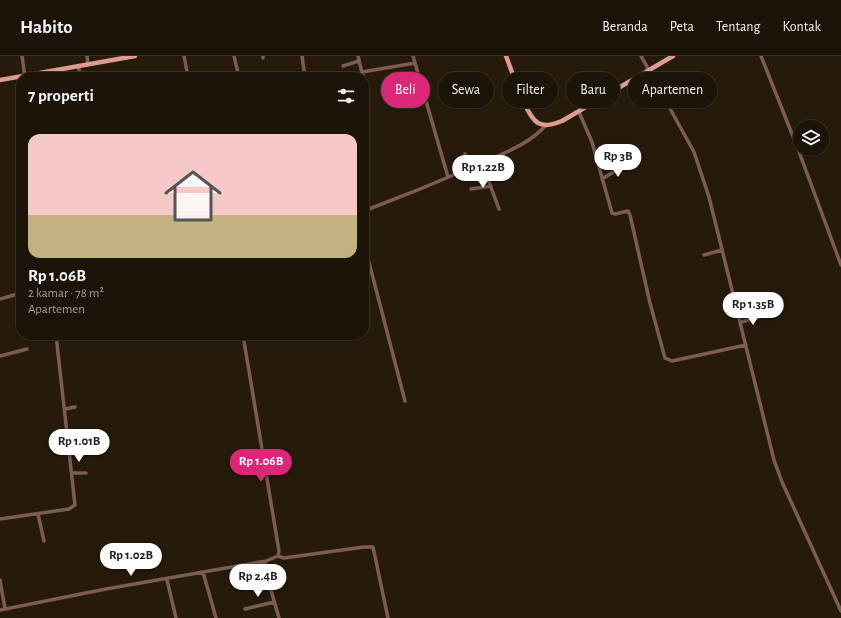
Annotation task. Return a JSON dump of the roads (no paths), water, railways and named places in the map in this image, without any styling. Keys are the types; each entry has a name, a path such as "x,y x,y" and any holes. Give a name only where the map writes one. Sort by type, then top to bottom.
{"main road":[{"path":"46,72 135,56"},
{"path":"506,56 530,112 537,122 546,125 562,121 579,112 673,56"},
{"path":"0,80 16,77"}],"street":[{"path":"22,56 24,72"},
{"path":"87,56 88,64"},
{"path":"184,56 187,72"},
{"path":"234,56 238,72"},
{"path":"302,56 304,72"},
{"path":"358,56 362,72 415,62"},
{"path":"413,56 448,177"},
{"path":"640,56 697,159 709,197 774,460 782,482 841,611"},
{"path":"761,56 798,149 841,265"},
{"path":"343,66 359,61"},
{"path":"78,66 80,72"},
{"path":"579,112 592,142 612,212 615,214 628,211 630,215 650,303 665,358 672,361 746,345"},
{"path":"369,209 470,168 528,142 546,125"},
{"path":"465,154 470,168"},
{"path":"482,162 499,209"},
{"path":"602,179 625,165"},
{"path":"471,189 491,186"},
{"path":"704,255 722,250"},
{"path":"369,262 405,401"},
{"path":"0,298 16,294"},
{"path":"740,322 762,316"},
{"path":"0,519 69,509 75,503 57,340"},
{"path":"243,340 273,507 279,551 278,556"},
{"path":"0,356 27,349"},
{"path":"64,408 74,407"},
{"path":"68,437 84,436"},
{"path":"69,451 78,450"},
{"path":"72,473 86,473"},
{"path":"38,514 44,541"},
{"path":"0,610 106,588 167,580 266,561 278,556 284,558 373,547 388,618"},
{"path":"266,561 264,566 279,618"},
{"path":"203,572 216,618"},
{"path":"0,580 5,609"},
{"path":"167,580 176,618"},
{"path":"245,609 274,602"}]}
